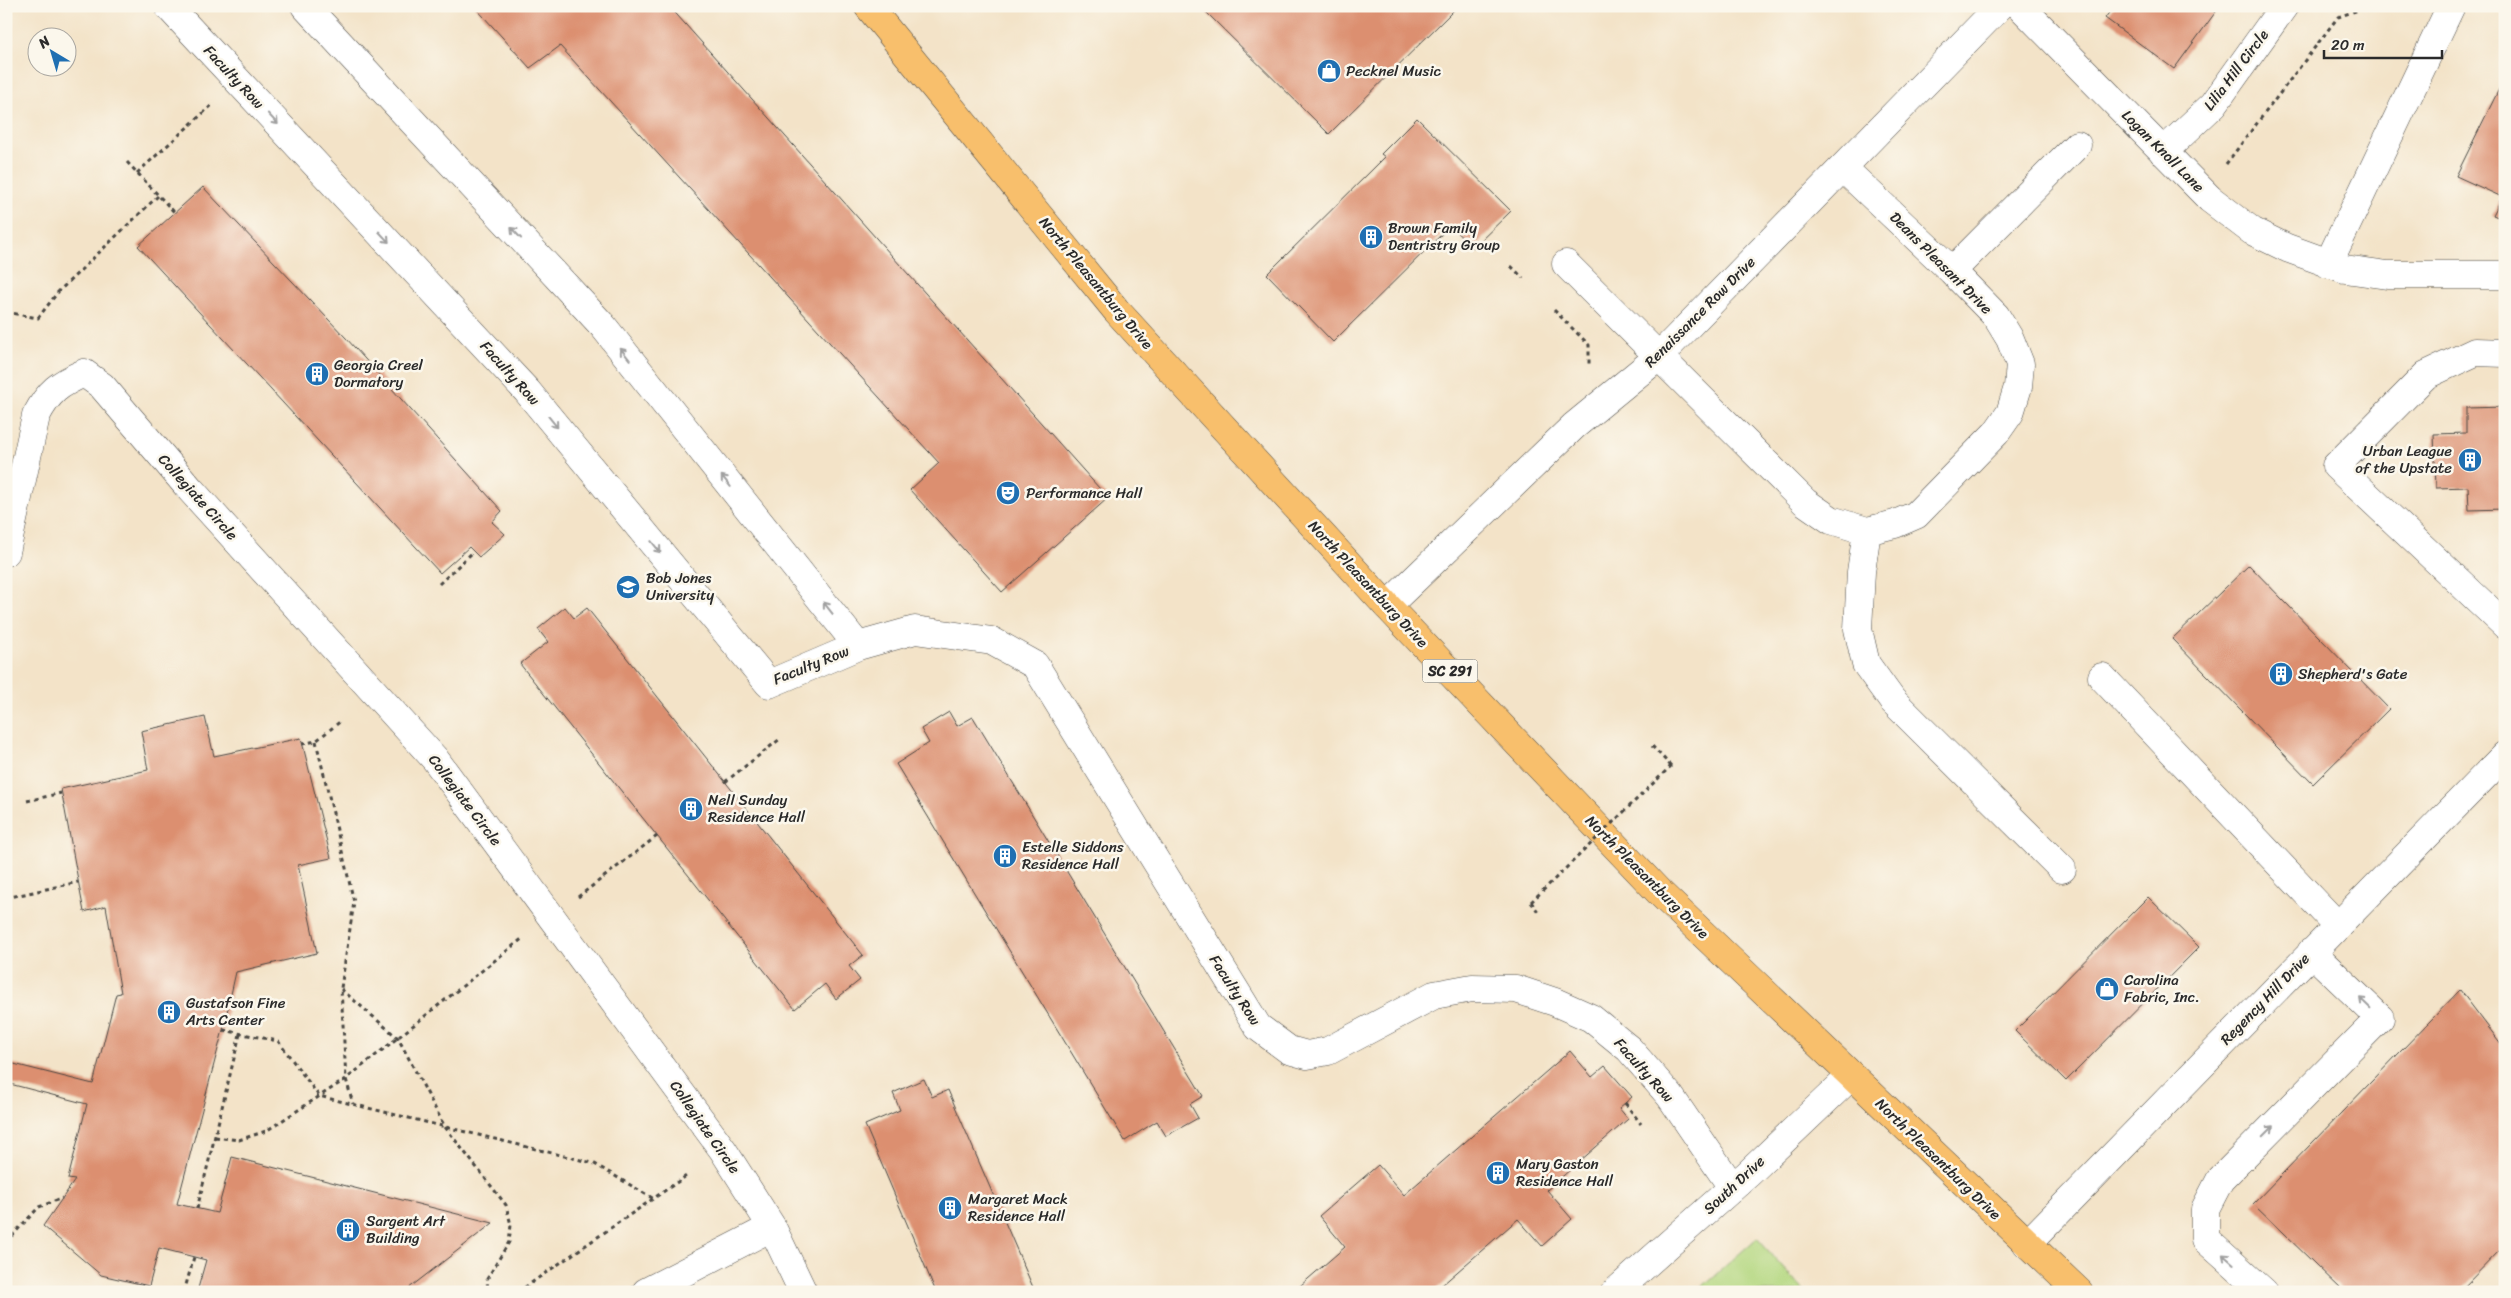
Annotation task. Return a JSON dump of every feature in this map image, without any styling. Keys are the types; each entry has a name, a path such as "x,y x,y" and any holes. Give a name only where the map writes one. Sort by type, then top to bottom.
{"main road":[{"name":"North Pleasantburg Drive","path":"868,6 1116,310 1387,606 1659,892 2079,1292"}],"street":[{"name":"Faculty Row","path":"168,6 527,391 769,684 858,646 915,630 992,641 1035,666 1258,1027 1289,1050 1307,1055 1328,1051 1434,995 1472,988 1516,989 1555,1002 1591,1018 1629,1049 1670,1096 1732,1187"},
{"name":"Faculty Row","path":"305,6 603,326 858,646"},
{"name":"Renaissance Row Drive","path":"1387,606 1574,426 1657,358 2000,6"},
{"name":"Logan Knoll Lane","path":"2020,6 2210,199 2252,230 2328,264 2345,269 2388,275 2505,275"},
{"name":"Lilia Hill Circle","path":"2163,152 2214,104 2284,6"},
{"path":"2328,264 2451,6"},
{"path":"1952,271 2076,145"},
{"name":"Deans Pleasant Drive","path":"1844,168 1952,271 1996,316 2010,339 2020,364 2018,387 2010,413 1996,433 1916,515 1894,524 1867,531"},
{"path":"1566,264 1657,358 1805,502 1831,520 1867,531 1861,572 1858,628 1866,664 1892,700 2062,869"},
{"path":"2504,622 2336,466 2426,375 2475,352 2505,354"},
{"name":"Collegiate Circle","path":"6,552 36,416 46,397 62,382 84,373 102,386 190,489 435,759 723,1150 772,1227 803,1292"},
{"path":"2102,677 2338,926"},
{"name":"Regency Hill Drive","path":"2027,1244 2505,755"},
{"path":"2264,1292 2205,1239 2205,1209 2220,1180 2380,1018 2311,952"},
{"name":"South Drive","path":"1615,1292 1732,1187 1851,1076"},
{"path":"646,1292 772,1227"}],"path":[{"path":"2226,164 2338,17 2370,6"},
{"path":"137,173 215,103"},
{"path":"126,162 176,214"},
{"path":"6,312 38,318 58,292 159,196"},
{"path":"1511,266 1523,278"},
{"path":"1554,310 1589,345 1589,366"},
{"path":"439,584 473,552"},
{"path":"302,744 316,741 342,720"},
{"path":"726,782 780,739"},
{"path":"316,741 354,902 341,988 346,1079 353,1104"},
{"path":"1539,913 1531,902 1671,766 1652,746"},
{"path":"27,801 61,793"},
{"path":"215,1137 239,1140 266,1131 346,1079 552,916 657,836"},
{"path":"6,898 78,882"},
{"path":"341,988 398,1038 445,1127 506,1204 511,1225 509,1242 487,1279 488,1292"},
{"path":"223,1030 278,1042 318,1096 593,1163 654,1199"},
{"path":"197,1209 240,1034"},
{"path":"1625,1103 1641,1124"},
{"path":"518,1292 689,1174"},
{"path":"6,1242 39,1207 62,1198"},
{"path":"184,1292 194,1257"}],"green space":[{"path":"1757,1238 1805,1292 1696,1292"}],"building":[{"path":"474,6 669,6 1108,498 1002,592 910,490 939,463 560,46 530,68"},
{"name":"Pecknel Music","path":"1204,6 1458,6 1329,134 1202,8"},
{"path":"2114,6 2220,6 2174,69 2105,18"},
{"path":"2505,77 2505,220 2493,215 2502,197 2456,176"},
{"name":"Brown Family Dentristry Group","path":"1417,118 1511,211 1473,248 1450,226 1333,342 1267,274 1385,157 1381,154"},
{"name":"Georgia Creel Dormatory","path":"203,187 346,338 502,511 492,522 505,534 479,557 469,547 440,573 138,246"},
{"name":"Urban League of the Upstate","path":"2505,407 2505,509 2469,510 2468,487 2436,488 2434,434 2466,433 2466,408"},
{"name":"Shepherd's Gate","path":"2249,565 2389,709 2313,784 2172,639"},
{"name":"Nell Sunday Residence Hall","path":"565,607 574,618 587,608 863,955 849,966 860,980 836,999 825,984 795,1009 520,664 548,642 538,629"},
{"name":"Estelle Siddons Residence Hall","path":"949,712 957,726 973,717 1203,1096 1190,1104 1198,1118 1166,1136 1157,1121 1125,1141 896,764 929,743 921,729"},
{"name":"Gustafson Fine Arts Center","path":"205,717 214,756 301,738 331,858 298,865 317,953 236,972 223,1030 177,1204 217,1213 232,1157 493,1223 404,1292 197,1292 206,1260 159,1248 149,1286 101,1275 43,1226 75,1180 68,1179 87,1104 6,1083 6,1062 93,1084 116,994 121,993 106,906 84,912 61,789 148,770 141,731"},
{"name":"Carolina Fabric, Inc.","path":"2148,897 2199,947 2066,1081 2015,1031"},
{"path":"2460,990 2505,1049 2505,1245 2459,1292 2344,1292 2253,1204"},
{"name":"Mary Gaston Residence Hall","path":"1570,1051 1592,1077 1605,1066 1632,1097 1619,1108 1628,1119 1547,1190 1572,1219 1542,1246 1518,1219 1434,1292 1293,1292 1345,1247 1319,1216 1378,1165 1404,1195"},
{"name":"Margaret Mack Residence Hall","path":"924,1079 932,1097 948,1090 1035,1292 936,1292 865,1125 900,1110 893,1093"}],"place":[{"name":"Pecknel Music","path":"1329,71"},
{"name":"Brown Family Dentristry Group","path":"1371,237"},
{"name":"Georgia Creel Dormatory","path":"317,374"},
{"name":"Urban League of the Upstate","path":"2470,460"},
{"name":"Performance Hall","path":"1008,493"},
{"name":"Bob Jones University","path":"628,587"},
{"name":"Shepherd's Gate","path":"2281,674"},
{"name":"Nell Sunday Residence Hall","path":"691,809"},
{"name":"Estelle Siddons Residence Hall","path":"1005,856"},
{"name":"Carolina Fabric, Inc.","path":"2107,989"},
{"name":"Gustafson Fine Arts Center","path":"169,1012"},
{"name":"Mary Gaston Residence Hall","path":"1498,1173"},
{"name":"Margaret Mack Residence Hall","path":"950,1208"},
{"name":"Sargent Art Building","path":"348,1230"}]}
